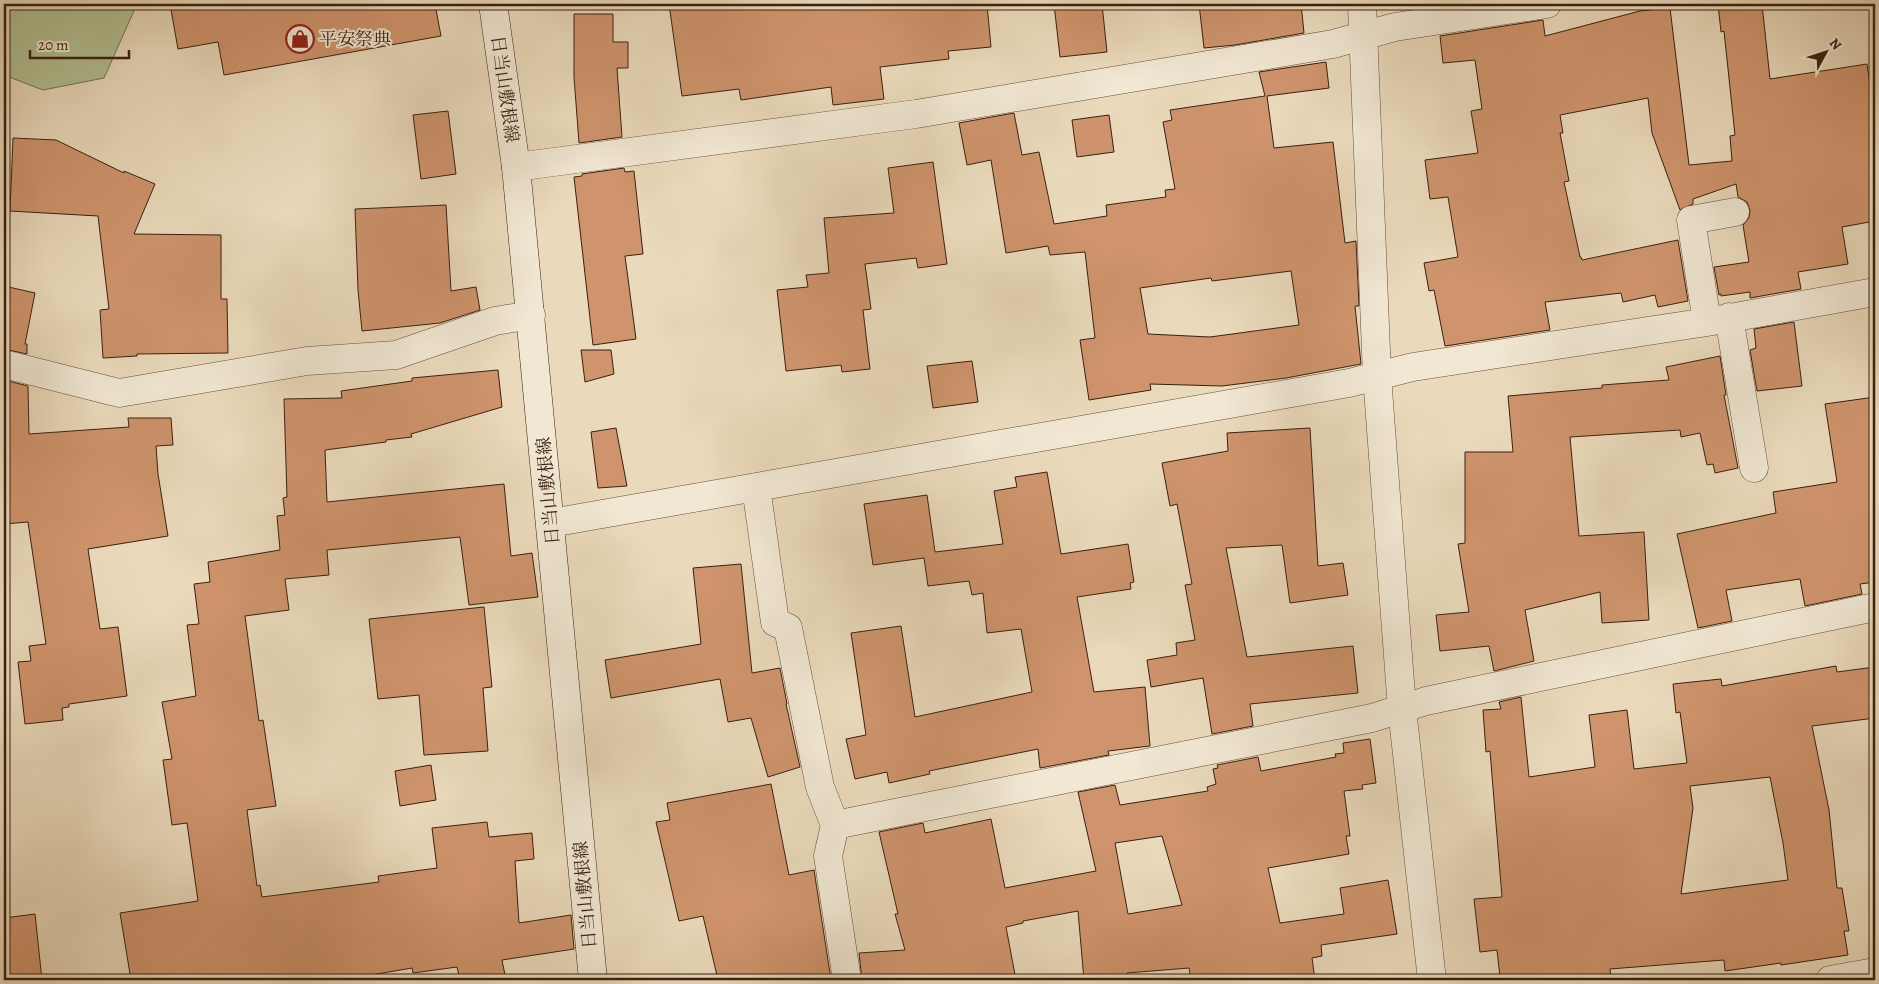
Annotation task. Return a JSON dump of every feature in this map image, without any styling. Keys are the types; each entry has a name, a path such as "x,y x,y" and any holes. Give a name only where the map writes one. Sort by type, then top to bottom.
{"street":[{"name":"日当山敷根線","path":"493,4 516,167 593,980"},
{"path":"1362,4 1377,376 1402,709 1432,980"},
{"path":"516,167 916,114 1333,44 1395,27 1547,4"},
{"path":"1736,212 1690,220 1718,320 1754,468"},
{"path":"551,523 1339,385 1413,366 1718,320 1875,292"},
{"path":"4,364 119,393 307,361 396,355 495,320 531,315"},
{"path":"756,487 775,622 788,628 820,787 835,825 828,856 846,980"},
{"path":"835,825 1372,718 1426,701 1875,607"},
{"path":"1830,980 1875,972"}],"green space":[{"path":"4,4 137,4 104,78 43,90 4,75"}],"building":[{"name":"平安祭典","path":"170,4 435,4 441,36 224,75 218,42 178,49"},
{"path":"669,4 943,4 943,7 987,4 991,47 948,51 949,59 880,67 884,99 833,105 831,87 741,100 739,89 682,96"},
{"path":"1054,4 1102,4 1107,52 1060,57"},
{"path":"1199,4 1301,4 1304,33 1235,45 1204,48"},
{"path":"1718,4 1762,4 1770,79 1867,64 1875,117 1875,221 1842,227 1848,264 1798,272 1801,289 1750,298 1750,292 1719,295 1714,267 1749,262 1743,225 1749,218 1750,210 1747,202 1738,197 1736,184 1693,199 1693,204 1680,210 1652,133 1648,98 1560,115 1563,133 1560,133 1569,181 1564,182 1582,260 1678,240 1688,301 1658,307 1655,295 1623,302 1621,293 1545,302 1550,330 1445,346 1434,290 1429,291 1424,263 1458,257 1448,197 1430,199 1425,160 1478,153 1471,111 1482,109 1475,60 1443,63 1440,36 1543,20 1545,36 1640,11 1670,8 1689,165 1732,161 1730,136 1735,135 1724,31 1721,32"},
{"path":"574,14 613,14 613,42 628,42 628,68 617,68 622,137 579,143 574,77"},
{"path":"1326,62 1329,88 1267,96 1274,148 1333,142 1345,243 1356,241 1359,306 1355,306 1361,364 1286,378 1222,386 1150,384 1151,390 1089,400 1080,340 1095,338 1085,252 1050,255 1048,246 1006,253 991,160 967,165 959,123 1014,113 1022,155 1039,152 1054,224 1107,216 1106,205 1166,197 1165,190 1175,189 1163,122 1172,120 1170,110 1265,96 1259,72","holes":["1291,271 1299,325 1210,337 1148,334 1140,288 1211,278 1212,281"]},
{"path":"448,111 456,174 421,179 413,115"},
{"path":"1109,115 1114,152 1077,157 1072,120"},
{"path":"13,138 56,140 124,173 124,171 155,184 134,234 221,235 221,299 227,299 228,353 137,354 137,356 103,358 100,310 109,309 98,216 10,211"},
{"path":"933,162 947,264 918,268 916,258 865,264 871,309 863,310 870,369 842,372 841,365 786,371 777,290 808,287 806,275 829,273 824,218 894,213 888,168"},
{"path":"624,168 625,172 634,171 643,254 625,256 636,339 593,345 574,177 582,176 582,174"},
{"path":"446,205 451,291 476,287 480,310 440,323 362,331 358,290 355,209"},
{"path":"4,286 35,293 25,344 27,344 27,354 4,349"},
{"path":"1794,322 1802,386 1757,391 1750,350 1756,348 1754,329"},
{"path":"581,350 611,350 614,374 585,382"},
{"path":"1720,356 1726,395 1724,395 1738,468 1715,473 1713,464 1707,465 1700,433 1681,437 1680,430 1570,437 1579,536 1644,532 1649,620 1602,623 1600,592 1525,610 1534,661 1494,671 1489,646 1440,651 1436,615 1469,612 1458,544 1465,543 1465,452 1513,452 1508,396 1602,388 1602,385 1669,380 1666,367"},
{"path":"972,361 978,402 933,408 927,366"},
{"path":"498,370 502,407 411,434 412,437 325,450 327,502 504,484 511,556 532,553 538,597 469,605 460,537 327,550 329,575 285,579 289,610 245,616 259,721 263,720 276,806 247,810 257,886 260,885 262,897 379,882 378,876 437,868 432,828 487,822 489,837 532,833 534,859 515,861 519,923 571,915 574,949 502,960 506,980 460,980 457,967 413,973 412,968 342,980 131,980 120,913 198,901 187,823 172,825 163,760 172,759 162,702 196,696 187,625 199,624 194,584 210,582 208,562 280,550 277,516 285,515 283,498 287,497 284,399 342,398 341,391 412,381 412,378"},
{"path":"4,380 28,386 29,434 129,427 128,418 171,418 173,445 156,446 158,474 168,536 88,549 100,629 118,627 127,696 69,704 69,707 62,708 63,720 25,724 18,662 31,661 29,646 46,644 28,522 4,524"},
{"path":"1875,397 1875,582 1860,584 1862,594 1805,606 1800,579 1726,590 1732,621 1698,628 1677,534 1776,513 1773,492 1837,482 1825,404"},
{"path":"616,428 627,486 598,488 591,432"},
{"path":"1310,428 1318,566 1343,563 1348,595 1290,603 1282,545 1226,548 1247,657 1353,646 1358,693 1250,704 1253,726 1212,734 1203,678 1151,687 1147,660 1177,655 1176,643 1195,640 1185,585 1192,584 1177,504 1170,506 1162,463 1228,451 1227,433"},
{"path":"1047,472 1061,554 1128,544 1134,582 1130,583 1131,589 1077,597 1094,692 1145,687 1150,746 1108,751 1109,755 1040,768 1038,749 929,771 930,774 889,783 887,772 855,779 846,739 866,735 851,633 901,626 915,717 1032,692 1021,629 987,633 983,593 972,595 969,581 928,586 924,558 873,565 864,504 927,495 935,552 1003,544 994,491 1017,487 1015,477"},
{"path":"741,564 752,673 780,668 800,767 768,777 751,718 728,722 720,679 611,698 605,660 701,644 693,568"},
{"path":"484,607 492,687 483,688 488,751 424,755 419,695 378,699 369,619"},
{"path":"1836,666 1837,672 1875,667 1875,718 1812,726 1829,810 1837,888 1842,888 1849,931 1844,931 1848,955 1725,971 1724,960 1610,969 1611,980 1570,980 1570,976 1508,980 1508,976 1500,977 1497,950 1480,952 1474,899 1502,897 1490,751 1486,752 1483,710 1501,709 1499,702 1521,697 1529,777 1595,767 1589,715 1627,710 1634,769 1687,763 1680,712 1676,713 1673,684 1721,679 1722,686","holes":["1770,777 1788,880 1681,894 1693,808 1690,786"]},
{"path":"1370,739 1376,783 1362,785 1363,789 1344,791 1350,836 1346,836 1349,854 1268,868 1280,923 1344,914 1340,888 1388,880 1397,934 1321,945 1322,956 1312,958 1315,980 1191,980 1189,968 1127,973 1128,980 1084,980 1078,911 1023,921 1023,923 1006,927 1016,980 862,980 859,953 905,950 895,914 898,914 879,832 923,823 925,833 991,819 1005,888 1096,871 1078,792 1115,785 1120,805 1208,791 1207,787 1216,784 1213,769 1218,768 1217,765 1258,757 1261,771 1336,757 1335,754 1344,753 1343,743","holes":["1162,836 1182,905 1128,914 1115,843"]},
{"path":"431,765 436,800 400,806 395,771"},
{"path":"771,784 789,875 814,870 831,980 718,980 703,916 679,921 656,822 670,820 667,803"},
{"path":"35,914 42,980 4,980 4,918"}],"place":[{"name":"平安祭典","path":"300,39"}]}
